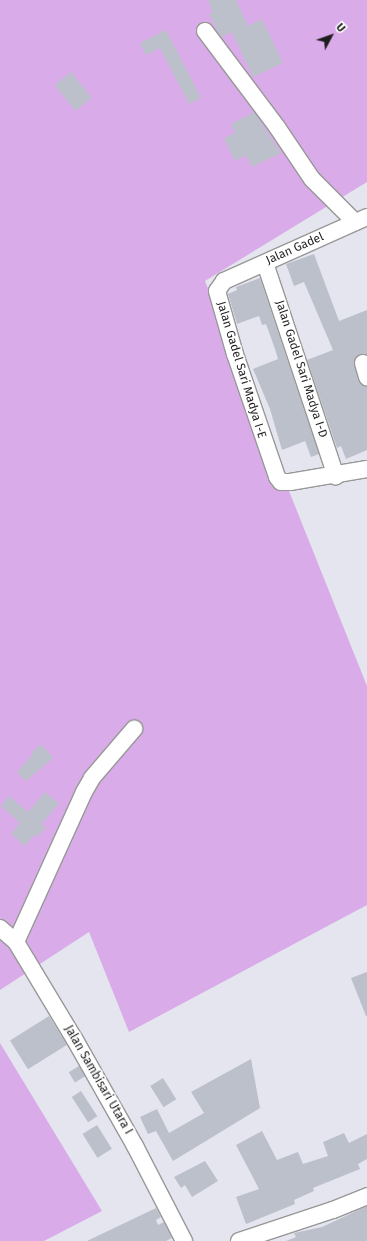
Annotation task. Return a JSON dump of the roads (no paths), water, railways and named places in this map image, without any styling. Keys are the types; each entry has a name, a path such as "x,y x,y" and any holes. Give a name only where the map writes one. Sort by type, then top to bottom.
{"street":[{"path":"205,31 277,127 312,179 364,219"},
{"name":"Jalan Gadel","path":"224,281 364,219"},
{"name":"Jalan Gadel Sari Madya I-D","path":"265,263 336,476"},
{"name":"Jalan Gadel Sari Madya I-E","path":"224,281 217,291 270,461 281,482 336,476"},
{"path":"336,476 367,469"},
{"path":"16,942 84,792 92,778 134,729"},
{"name":"Jalan Sambisari Utara I","path":"0,928 16,942 109,1098 184,1241"},
{"path":"239,1241 333,1210 367,1196"}]}
